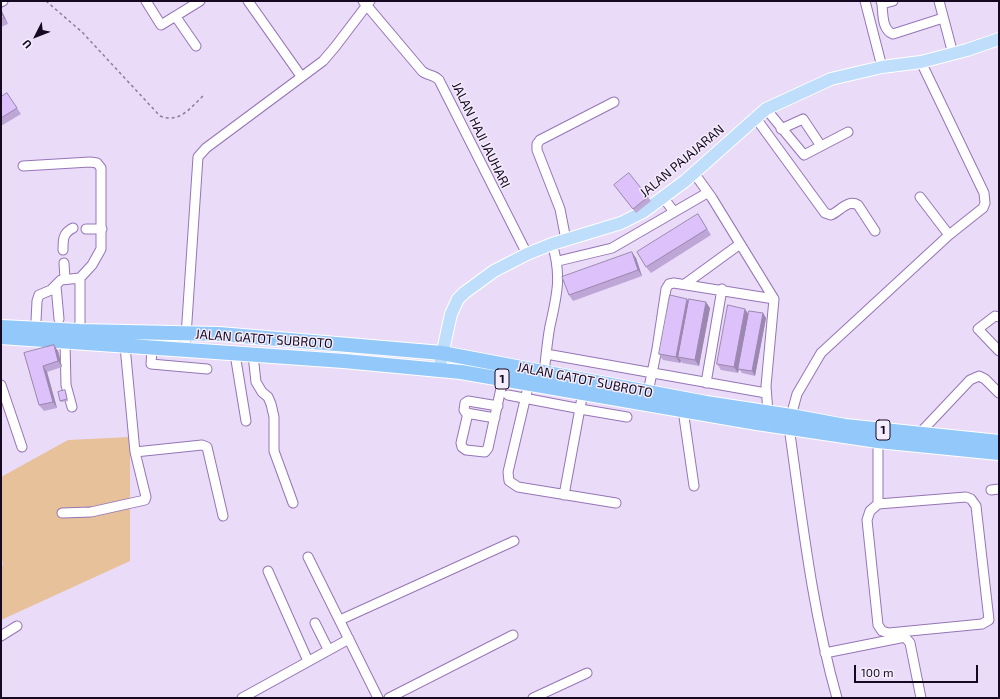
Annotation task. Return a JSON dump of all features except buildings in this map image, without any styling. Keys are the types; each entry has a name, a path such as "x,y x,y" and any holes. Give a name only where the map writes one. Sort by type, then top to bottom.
{"highway":[{"name":"JALAN GATOT SUBROTO","path":"1,326 80,331 220,334 545,362 648,392 768,413 790,421 878,441 918,439 999,442"},
{"name":"JALAN GATOT SUBROTO","path":"1,337 439,369 530,383 757,423 790,421 845,426 999,453"}],"main road":[{"name":"JALAN PAJAJARAN","path":"439,369 451,314 458,299 494,271 527,254 552,244 621,223 643,212 694,173 755,117 766,109 831,79 882,67 921,62 998,42"}],"street":[{"path":"146,1 161,25 200,1"},
{"path":"248,1 301,76"},
{"path":"865,1 882,67"},
{"path":"893,1 882,2 885,27 888,32 893,34 943,18"},
{"path":"940,1 953,54"},
{"path":"175,366 180,350 188,333 198,157 206,148 329,55 366,2"},
{"name":"JALAN HAJI JAUHARI","path":"366,2 422,71 426,74 434,75 439,80 527,254"},
{"path":"176,16 196,46"},
{"path":"838,698 825,653 812,584 790,421 797,394 821,353 949,235 983,208 985,198 921,62"},
{"path":"566,240 560,209 537,150 537,144 540,140 614,102"},
{"path":"766,109 804,155 848,132"},
{"path":"755,117 825,213 831,215 849,203 854,202 858,205 875,231"},
{"path":"781,129 803,119 820,146"},
{"path":"23,166 97,163 101,168 101,249 88,271 80,278 65,279 38,297 36,321"},
{"path":"694,173 712,198 774,299 762,393 768,413"},
{"path":"558,261 612,248 707,193"},
{"path":"663,197 674,212"},
{"path":"920,197 949,235"},
{"path":"63,250 64,236 66,232 73,228"},
{"path":"86,229 102,229"},
{"path":"552,244 558,261 557,296 545,362 652,374 762,393"},
{"path":"685,284 740,244"},
{"path":"64,263 65,279"},
{"path":"80,278 80,331"},
{"path":"648,392 666,289 669,284 685,284 722,289 774,299"},
{"path":"56,286 59,319"},
{"path":"706,384 722,289"},
{"path":"999,316 995,316 978,329 999,351"},
{"path":"66,342 66,385 72,407"},
{"path":"62,513 91,512 145,500 146,497 135,452 126,346"},
{"path":"152,348 151,364 206,369"},
{"path":"235,354 246,421"},
{"path":"253,355 256,382 262,392 268,397 271,404 274,417 274,450 293,503"},
{"path":"918,439 970,380 979,376 985,379 999,393"},
{"path":"468,414 461,443 462,447 466,450 481,453 485,452 488,448 495,418 503,400 505,379"},
{"path":"530,383 508,476 510,481 518,487 616,503"},
{"path":"2,390 22,447"},
{"path":"561,494 581,392"},
{"path":"495,418 468,414 464,410 465,403 468,401 526,399 627,417"},
{"path":"683,410 694,486"},
{"path":"878,441 878,504 870,511 867,520 878,625 882,631 889,633 982,624 988,622 990,617 976,506 974,502 966,497 878,504"},
{"path":"135,452 202,445 207,447 224,516"},
{"path":"340,620 514,541"},
{"path":"308,557 378,698"},
{"path":"268,571 308,661"},
{"path":"315,623 328,649"},
{"path":"1,636 17,626"},
{"path":"389,698 513,635"},
{"path":"825,653 905,637 910,644 921,698"},
{"path":"242,698 328,649 349,639"},
{"path":"533,698 587,673"}],"path":[{"path":"46,1 82,32 160,116 168,119 178,117 205,94"}],"shaded area":[{"path":"130,437 130,561 1,620 1,566 3,565 1,551 1,477 68,440"}]}
